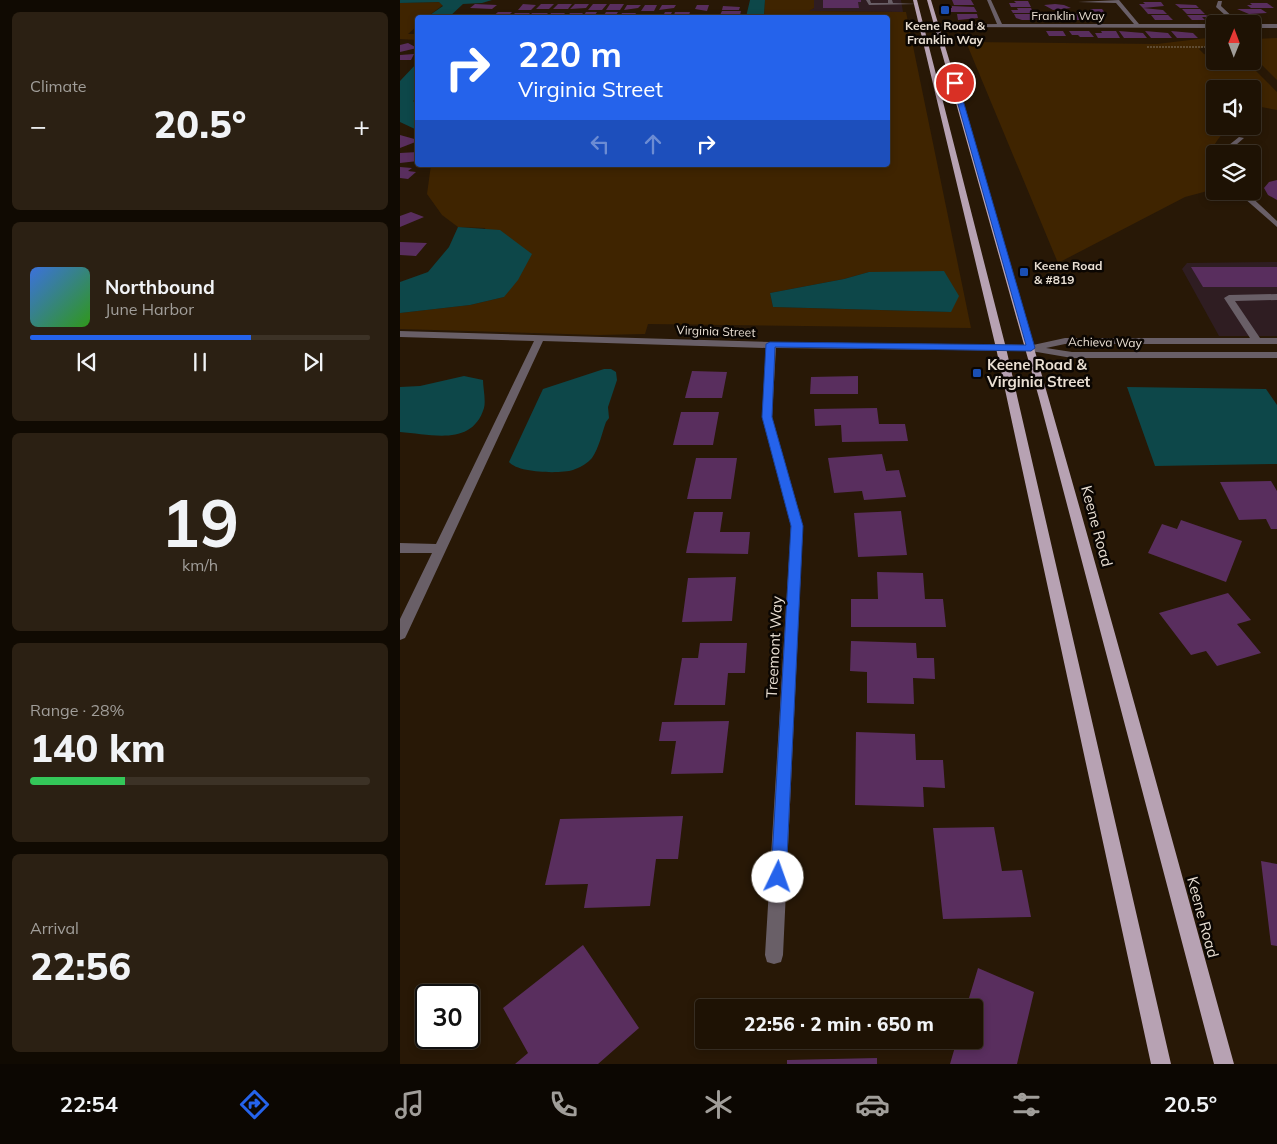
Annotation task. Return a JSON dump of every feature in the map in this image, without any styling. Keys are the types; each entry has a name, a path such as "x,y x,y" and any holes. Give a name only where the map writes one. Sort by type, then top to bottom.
{"main road":[{"name":"Keene Road","path":"929,0 955,83 1031,348 1224,1064"},
{"path":"916,2 1001,348 1160,1064"}],"street":[{"path":"868,0 869,4 916,2"},
{"path":"989,0 1000,25"},
{"path":"1080,2 1117,1 1138,26"},
{"path":"1220,2 1218,6 1228,15"},
{"name":"Franklin Way","path":"922,25 1206,26"},
{"path":"1261,26 1277,26"},
{"path":"1232,145 1241,138"},
{"path":"1250,200 1277,225"},
{"path":"1257,341 1229,298 1277,297"},
{"name":"Virginia Street","path":"400,334 770,344 1031,348"},
{"path":"400,634 540,338"},
{"name":"Achieva Way","path":"1031,348 1065,341 1277,341"},
{"name":"Treemont Way","path":"770,344 767,417 797,526 774,955"},
{"name":"Achieva Way","path":"1031,348 1072,356 1277,355"},
{"path":"400,548 440,549"}],"path":[{"path":"1147,47 1206,47"}],"shaded area":[{"path":"765,0 814,0 814,8 809,11 906,12 971,328 648,324 645,334 598,335 400,329 400,313 470,305 504,297 485,228 458,227 442,215 427,194 431,167 890,167 890,15 763,15","holes":["869,272 951,312 773,307 770,293 844,279"]},
{"path":"814,0 901,0 903,12 807,11 814,8"},
{"path":"439,2 443,5 430,15 415,15 415,28 408,34 415,34 415,40 400,39 400,3"},
{"path":"1206,38 1206,46 1199,49 1206,54 1206,70 1255,70 1277,92 1277,110 1261,107 1261,80 1206,80 1206,135 1221,135 1215,145 1206,145 1206,191 1185,197 1058,263 966,42 1157,44"},
{"path":"1277,38 1277,80 1261,64 1261,39"},
{"path":"1277,262 1277,336 1219,336 1182,269 1187,263"}],"water":[{"path":"400,0 492,0 482,3 463,4 451,15 430,15 443,6 439,2 400,3"},
{"path":"750,0 765,0 764,14 746,15"},
{"path":"415,65 415,100 413,101 415,102 415,129 400,122 400,81"},
{"path":"458,227 500,230 532,254 518,280 504,297 470,305 400,313 400,282 428,272 449,247"},
{"path":"944,271 959,296 951,312 773,307 770,293 844,279 869,272"},
{"path":"604,369 611,369 616,372 617,380 608,407 609,418 597,450 590,460 575,469 559,472 530,470 514,466 509,462 543,389"},
{"path":"464,376 483,380 484,408 478,420 470,428 460,433 437,436 400,432 400,387 420,386"},
{"path":"1127,387 1266,389 1277,405 1277,464 1155,466"}],"building":[{"path":"823,0 861,0 861,2 858,2 859,8 823,8"},
{"path":"952,0 971,0 974,5 954,5"},
{"path":"1014,1 1028,1 1031,7 1011,7 1009,3 1016,3"},
{"path":"1143,2 1161,2 1164,6 1143,8 1139,4 1145,4"},
{"path":"1250,3 1267,3 1274,8 1251,8 1247,5 1252,5"},
{"path":"475,4 497,5 492,9 470,8"},
{"path":"523,4 536,5 531,10 518,10"},
{"path":"541,4 554,4 549,9 536,9"},
{"path":"558,4 572,4 568,9 553,9"},
{"path":"575,4 589,4 586,8 570,9"},
{"path":"593,4 607,4 602,10 588,10"},
{"path":"610,4 624,4 620,10 606,10"},
{"path":"1055,4 1071,8 1053,10 1044,5"},
{"path":"1175,4 1196,5 1199,8 1180,8"},
{"path":"627,5 641,5 638,8 624,10"},
{"path":"645,5 657,5 654,11 641,11"},
{"path":"662,5 676,5 674,8 659,10"},
{"path":"697,5 709,5 707,11 695,9"},
{"path":"723,6 740,7 739,10 722,10"},
{"path":"952,6 974,7 977,12 948,12 947,8 952,8"},
{"path":"1017,8 1031,8 1034,13 1013,13 1011,10 1018,10"},
{"path":"1143,8 1163,10 1167,14 1148,14"},
{"path":"1090,9 1102,9 1107,15 1095,15"},
{"path":"1182,9 1200,9 1205,14 1187,14"},
{"path":"1237,9 1261,9 1267,13 1249,14"},
{"path":"722,11 741,11 740,15 720,15"},
{"path":"498,12 512,12 509,15 494,15"},
{"path":"586,12 597,12 595,15 584,15"},
{"path":"606,12 618,12 616,15 604,15"},
{"path":"665,12 672,12 670,15 656,15 664,14"},
{"path":"675,12 690,12 689,15 674,15"},
{"path":"515,13 530,13 528,15 513,15"},
{"path":"532,13 548,13 546,15 530,15"},
{"path":"551,13 565,13 563,15 550,15"},
{"path":"570,13 583,13 581,15 568,15"},
{"path":"622,13 636,13 635,15 621,15"},
{"path":"462,14 482,14 481,15"},
{"path":"957,14 977,14 978,18 958,20"},
{"path":"1014,14 1036,14 1039,20 1022,20 1016,18"},
{"path":"1045,14 1063,14 1067,20 1048,20"},
{"path":"1071,14 1091,14 1095,20 1074,20"},
{"path":"1151,15 1168,15 1173,20 1155,20"},
{"path":"1187,15 1206,15 1206,17 1202,17 1205,20 1192,20"},
{"path":"1046,31 1063,31 1066,36 1049,36"},
{"path":"1069,31 1089,31 1094,37 1080,37 1072,35"},
{"path":"1101,31 1116,31 1120,38 1098,38 1095,33 1102,33"},
{"path":"1119,31 1143,33 1147,38 1124,38"},
{"path":"1145,31 1168,33 1172,38 1151,38"},
{"path":"1171,31 1193,33 1198,38 1177,38"},
{"path":"408,43 415,48 400,52 400,45"},
{"path":"414,54 411,60 400,60 400,55"},
{"path":"400,135 415,139 415,142 400,148"},
{"path":"415,152 415,161 400,163 400,153"},
{"path":"400,167 412,168 408,171 416,172 408,179 400,178"},
{"path":"1277,180 1277,200 1268,195 1264,188 1269,182"},
{"path":"411,212 424,217 400,227 400,216"},
{"path":"400,242 427,243 416,256 400,255"},
{"path":"1191,267 1277,267 1277,287 1203,287"},
{"path":"692,371 727,372 722,398 685,398"},
{"path":"858,376 858,394 810,394 811,377"},
{"path":"877,408 879,424 905,424 908,441 842,442 841,425 815,426 814,409"},
{"path":"681,412 719,412 713,445 673,445"},
{"path":"882,454 886,471 899,470 906,497 864,500 862,491 834,493 828,458"},
{"path":"696,458 737,458 731,499 687,499"},
{"path":"1271,481 1277,491 1277,529 1271,529 1266,519 1239,520 1220,482"},
{"path":"901,511 907,555 858,557 854,513"},
{"path":"694,512 723,512 720,532 750,532 748,554 686,553"},
{"path":"1181,520 1242,541 1226,582 1148,553 1162,524 1177,529"},
{"path":"877,572 923,573 925,599 943,599 946,627 851,627 851,599 878,599"},
{"path":"736,577 732,621 682,622 688,578"},
{"path":"1228,593 1251,620 1237,624 1261,653 1217,666 1206,651 1191,655 1159,613"},
{"path":"851,641 916,643 917,658 934,658 935,679 913,678 914,704 867,703 867,672 850,671"},
{"path":"700,643 747,643 745,673 728,673 725,705 674,705 682,658 698,658"},
{"path":"729,721 723,773 671,774 676,741 659,741 662,722"},
{"path":"856,732 915,734 916,760 943,760 945,788 923,787 924,807 855,805"},
{"path":"683,816 678,859 656,859 650,906 584,908 588,884 545,885 560,819"},
{"path":"994,827 1002,871 1022,870 1031,917 943,919 933,828"},
{"path":"1261,861 1277,864 1277,946 1271,945"},
{"path":"583,945 639,1028 598,1064 515,1064 528,1053 503,1008"},
{"path":"978,968 1034,992 1017,1064 950,1064 954,1049 983,1049 983,999 969,999"},
{"path":"877,1058 877,1064 787,1064 787,1060"}],"place":[{"name":"Keene Road & Franklin Way","path":"945,10"},
{"name":"Keene Road & #819","path":"1024,272"},
{"name":"Keene Road & Virginia Street","path":"977,373"}],"route":[{"path":"778,877 797,526 767,417 770,344 1031,348 955,83"}]}
